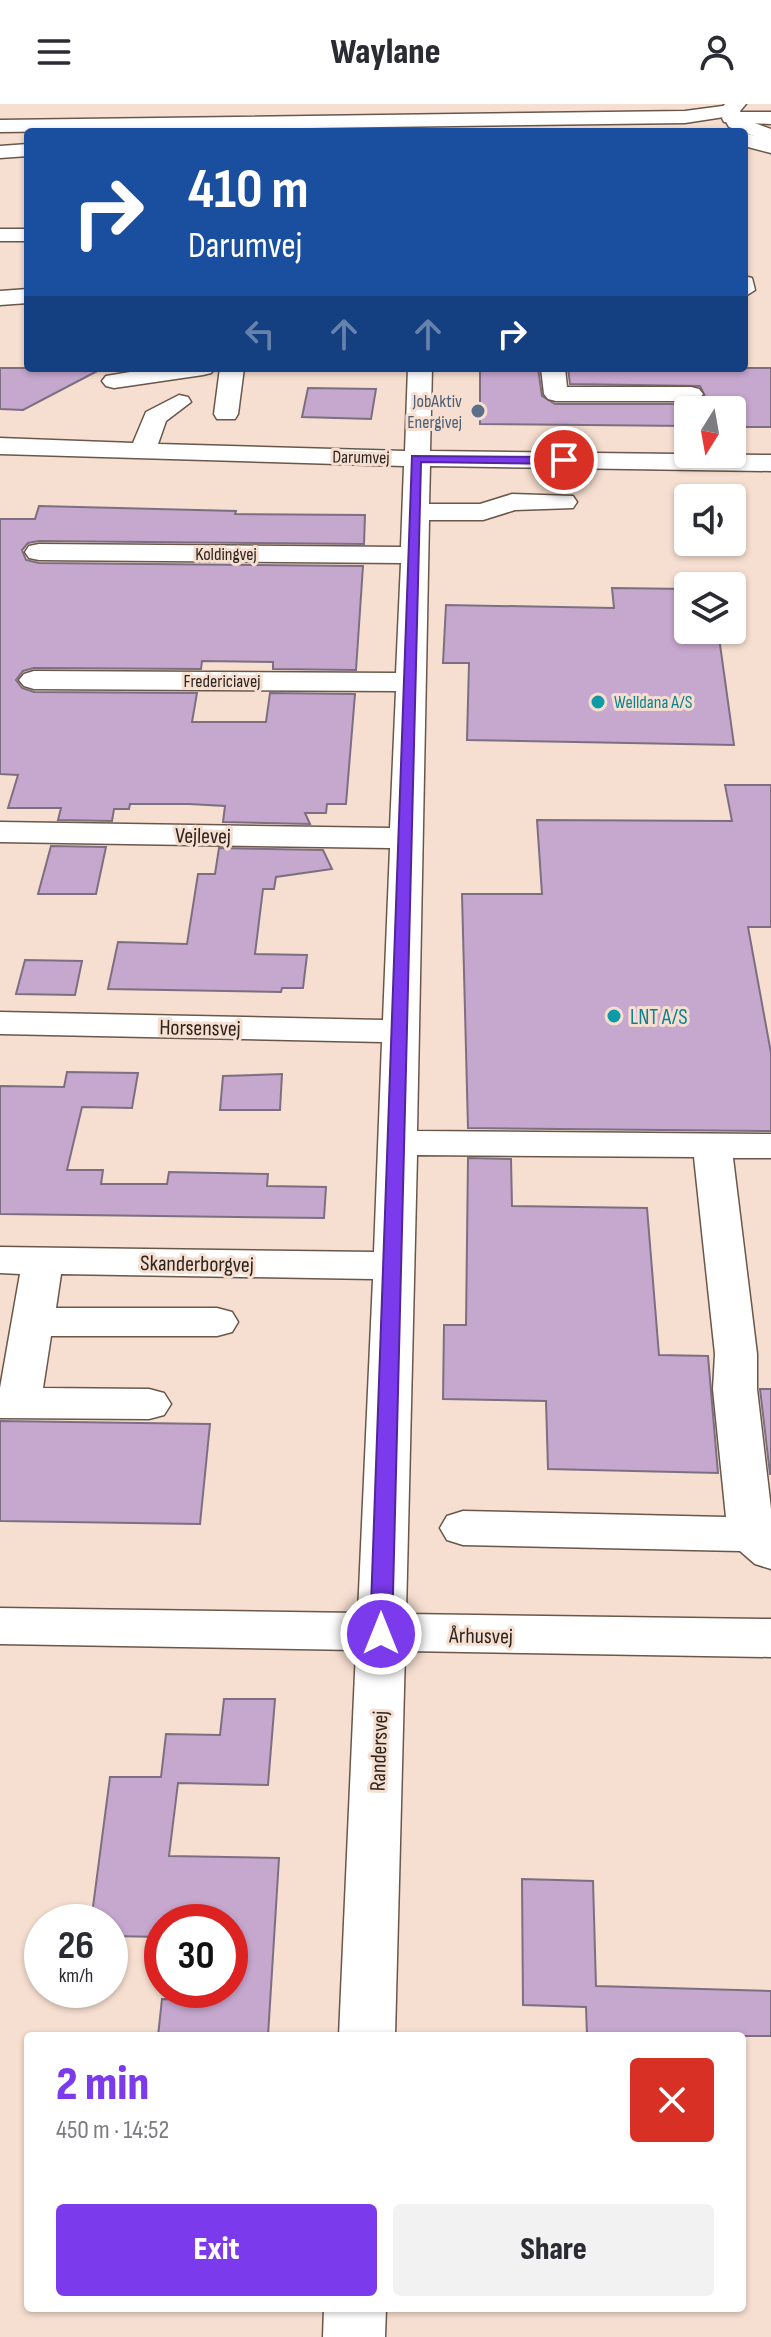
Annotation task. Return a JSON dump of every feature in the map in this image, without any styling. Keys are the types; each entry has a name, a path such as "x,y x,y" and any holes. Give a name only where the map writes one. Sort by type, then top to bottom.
{"main road":[{"path":"0,126 685,117 737,120 771,136"},
{"path":"479,128 737,120"},
{"path":"748,129 771,147"},
{"path":"0,135 24,134"}],"street":[{"path":"737,120 771,118"},
{"path":"0,152 24,150"},
{"path":"0,235 24,235"},
{"path":"0,298 24,296"},
{"path":"114,381 176,372"},
{"path":"226,414 231,372"},
{"name":"Randersvej","path":"367,2032 398,1143 420,372"},
{"path":"553,372 556,394 691,394"},
{"path":"142,452 155,417 179,402"},
{"name":"Darumvej","path":"0,446 142,452 771,463"},
{"path":"414,512 483,512 512,502 564,502"},
{"name":"Koldingvej","path":"39,552 413,555"},
{"name":"Fredericiavej","path":"34,680 410,682"},
{"name":"Vejlevej","path":"0,832 406,838"},
{"name":"Horsensvej","path":"0,1023 401,1031"},
{"path":"398,1143 771,1146"},
{"path":"463,1528 764,1541 735,1389 736,1354 712,1146"},
{"name":"Skanderborgvej","path":"0,1260 394,1266"},
{"path":"43,1261 33,1322 9,1403 149,1404"},
{"path":"33,1322 217,1322"},
{"name":"Århusvej","path":"0,1626 771,1638"},
{"path":"354,2337 355,2312"}],"building":[{"path":"0,368 24,368 24,372 95,372 23,410 0,409"},
{"path":"748,368 771,368 771,427 746,427 746,396 705,396 700,386 570,384 568,372 748,372"},
{"path":"480,372 539,372 542,396 555,404 674,404 674,426 480,424"},
{"path":"308,388 376,389 371,419 302,417"},
{"path":"39,506 236,511 235,514 365,515 364,544 39,541 28,543 22,550 26,560 39,563 363,566 356,670 273,669 273,662 202,661 201,669 34,668 23,671 16,680 22,688 34,692 197,693 192,722 266,722 270,693 355,694 346,804 327,804 326,813 305,813 310,824 223,822 225,806 189,804 130,804 129,809 114,809 112,821 58,820 61,808 8,808 18,775 0,774 0,519 35,519"},
{"name":"Welldana A/S","path":"612,588 674,589 674,644 720,644 734,745 467,740 469,663 443,663 446,605 614,608"},
{"path":"725,785 771,785 771,927 748,927 771,1053 771,1131 468,1128 462,894 542,894 537,820 732,821"},
{"path":"51,846 106,847 96,894 38,894"},
{"path":"219,848 323,850 332,869 276,877 274,889 263,889 255,954 307,955 303,988 282,988 281,992 108,989 118,942 187,944 198,874 215,874"},
{"path":"25,960 82,961 75,995 16,994"},
{"path":"67,1072 138,1073 132,1108 82,1107 67,1170 103,1170 101,1184 167,1184 169,1172 268,1174 267,1186 326,1187 324,1218 0,1214 0,1086 64,1087"},
{"path":"282,1074 280,1110 220,1110 223,1076"},
{"path":"468,1158 511,1159 512,1206 647,1208 659,1355 708,1356 718,1473 548,1469 546,1401 443,1399 444,1325 466,1325"},
{"path":"760,1389 771,1389 771,1474 770,1474"},
{"path":"0,1421 210,1424 200,1524 0,1521"},
{"path":"224,1699 275,1699 268,1785 178,1783 169,1856 279,1858 268,2032 158,2032 161,2008 248,2008 248,1904 144,1904 144,1937 128,1936 128,1904 93,1904 110,1777 161,1777 166,1734 220,1735"},
{"path":"522,1879 593,1881 596,1986 771,1991 771,2036 746,2036 746,2032 587,2032 586,2007 523,2005"}],"place":[{"name":"JobAktiv Energivej","path":"478,411"},
{"name":"Welldana A/S","path":"598,702"},
{"name":"LNT A/S","path":"614,1016"}],"route":[{"path":"381,1634 416,458 564,460"}]}
